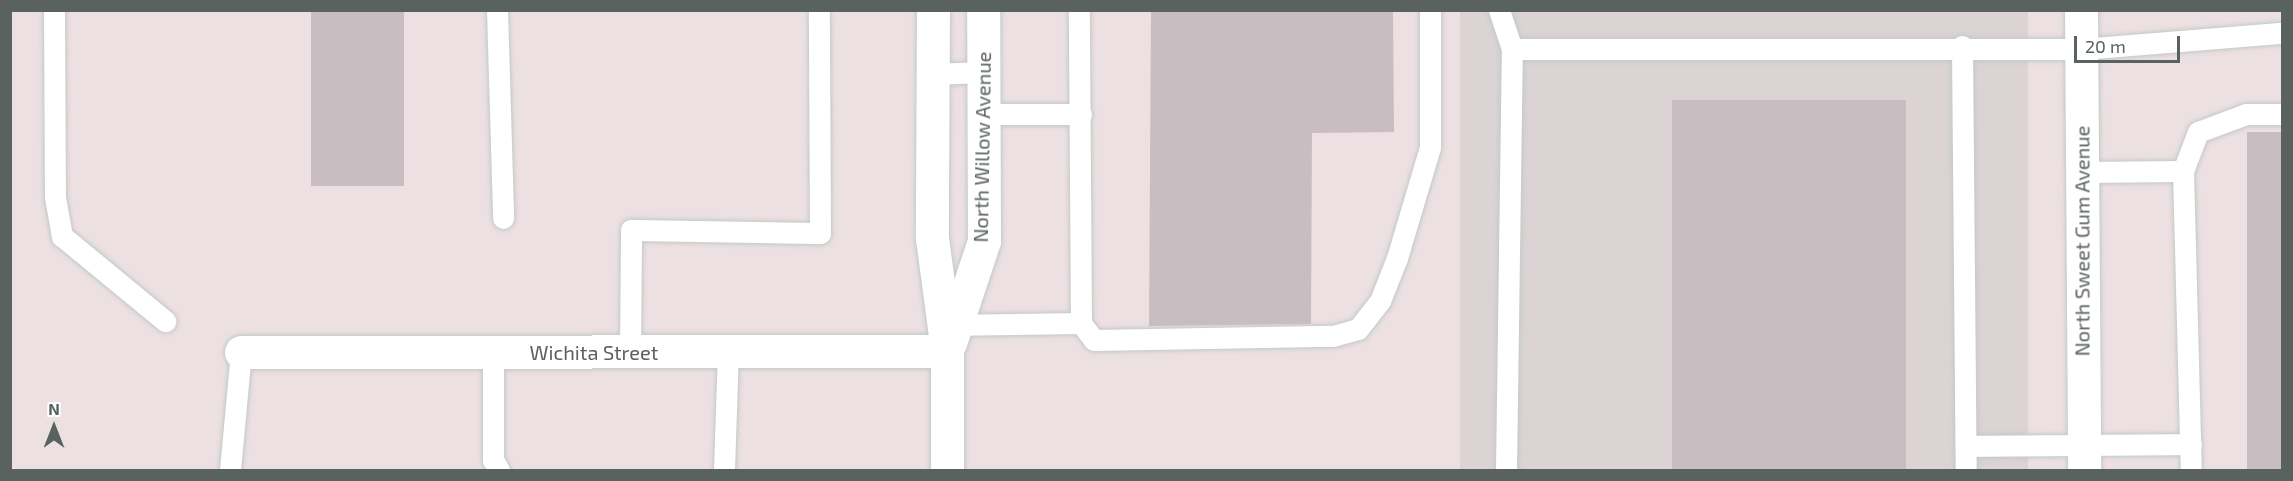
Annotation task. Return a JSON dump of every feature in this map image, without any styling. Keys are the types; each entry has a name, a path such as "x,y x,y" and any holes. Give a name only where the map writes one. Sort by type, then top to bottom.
{"street":[{"name":"North Willow Avenue","path":"933,10 932,238 949,333 947,471"},
{"name":"North Willow Avenue","path":"949,333 984,242 983,10"},
{"name":"North Sweet Gum Avenue","path":"2081,10 2084,457"},
{"name":"Wichita Street","path":"241,352 728,352 949,333"}],"lane":[{"path":"54,10 55,197 62,236 165,321"},
{"path":"497,10 503,218"},
{"path":"630,352 631,230 820,233 819,10"},
{"path":"1079,10 1081,323 1094,340 1333,336 1358,329 1380,301 1397,258 1430,147 1430,10"},
{"path":"1499,10 1512,49 1506,471"},
{"path":"1512,49 1962,46 2081,49 2283,33"},
{"path":"1962,46 1966,471"},
{"path":"933,74 984,72"},
{"path":"984,114 1081,114"},
{"path":"2191,471 2183,171 2198,132 2246,114 2283,114"},
{"path":"2081,172 2183,171"},
{"path":"949,333 1081,323"},
{"path":"230,471 241,352"},
{"path":"493,352 493,460 499,471"},
{"path":"724,471 728,352"},
{"path":"1966,446 2084,457 2191,444"}],"shaded area":[{"path":"1460,11 2028,11 2028,470 1460,470"}],"building":[{"path":"311,10 404,10 404,186 311,186"},
{"path":"1151,10 1393,10 1394,132 1312,133 1311,324 1149,326"},
{"path":"1672,100 1906,100 1906,470 1672,470"},
{"path":"2247,132 2282,132 2282,470 2247,470"}]}
